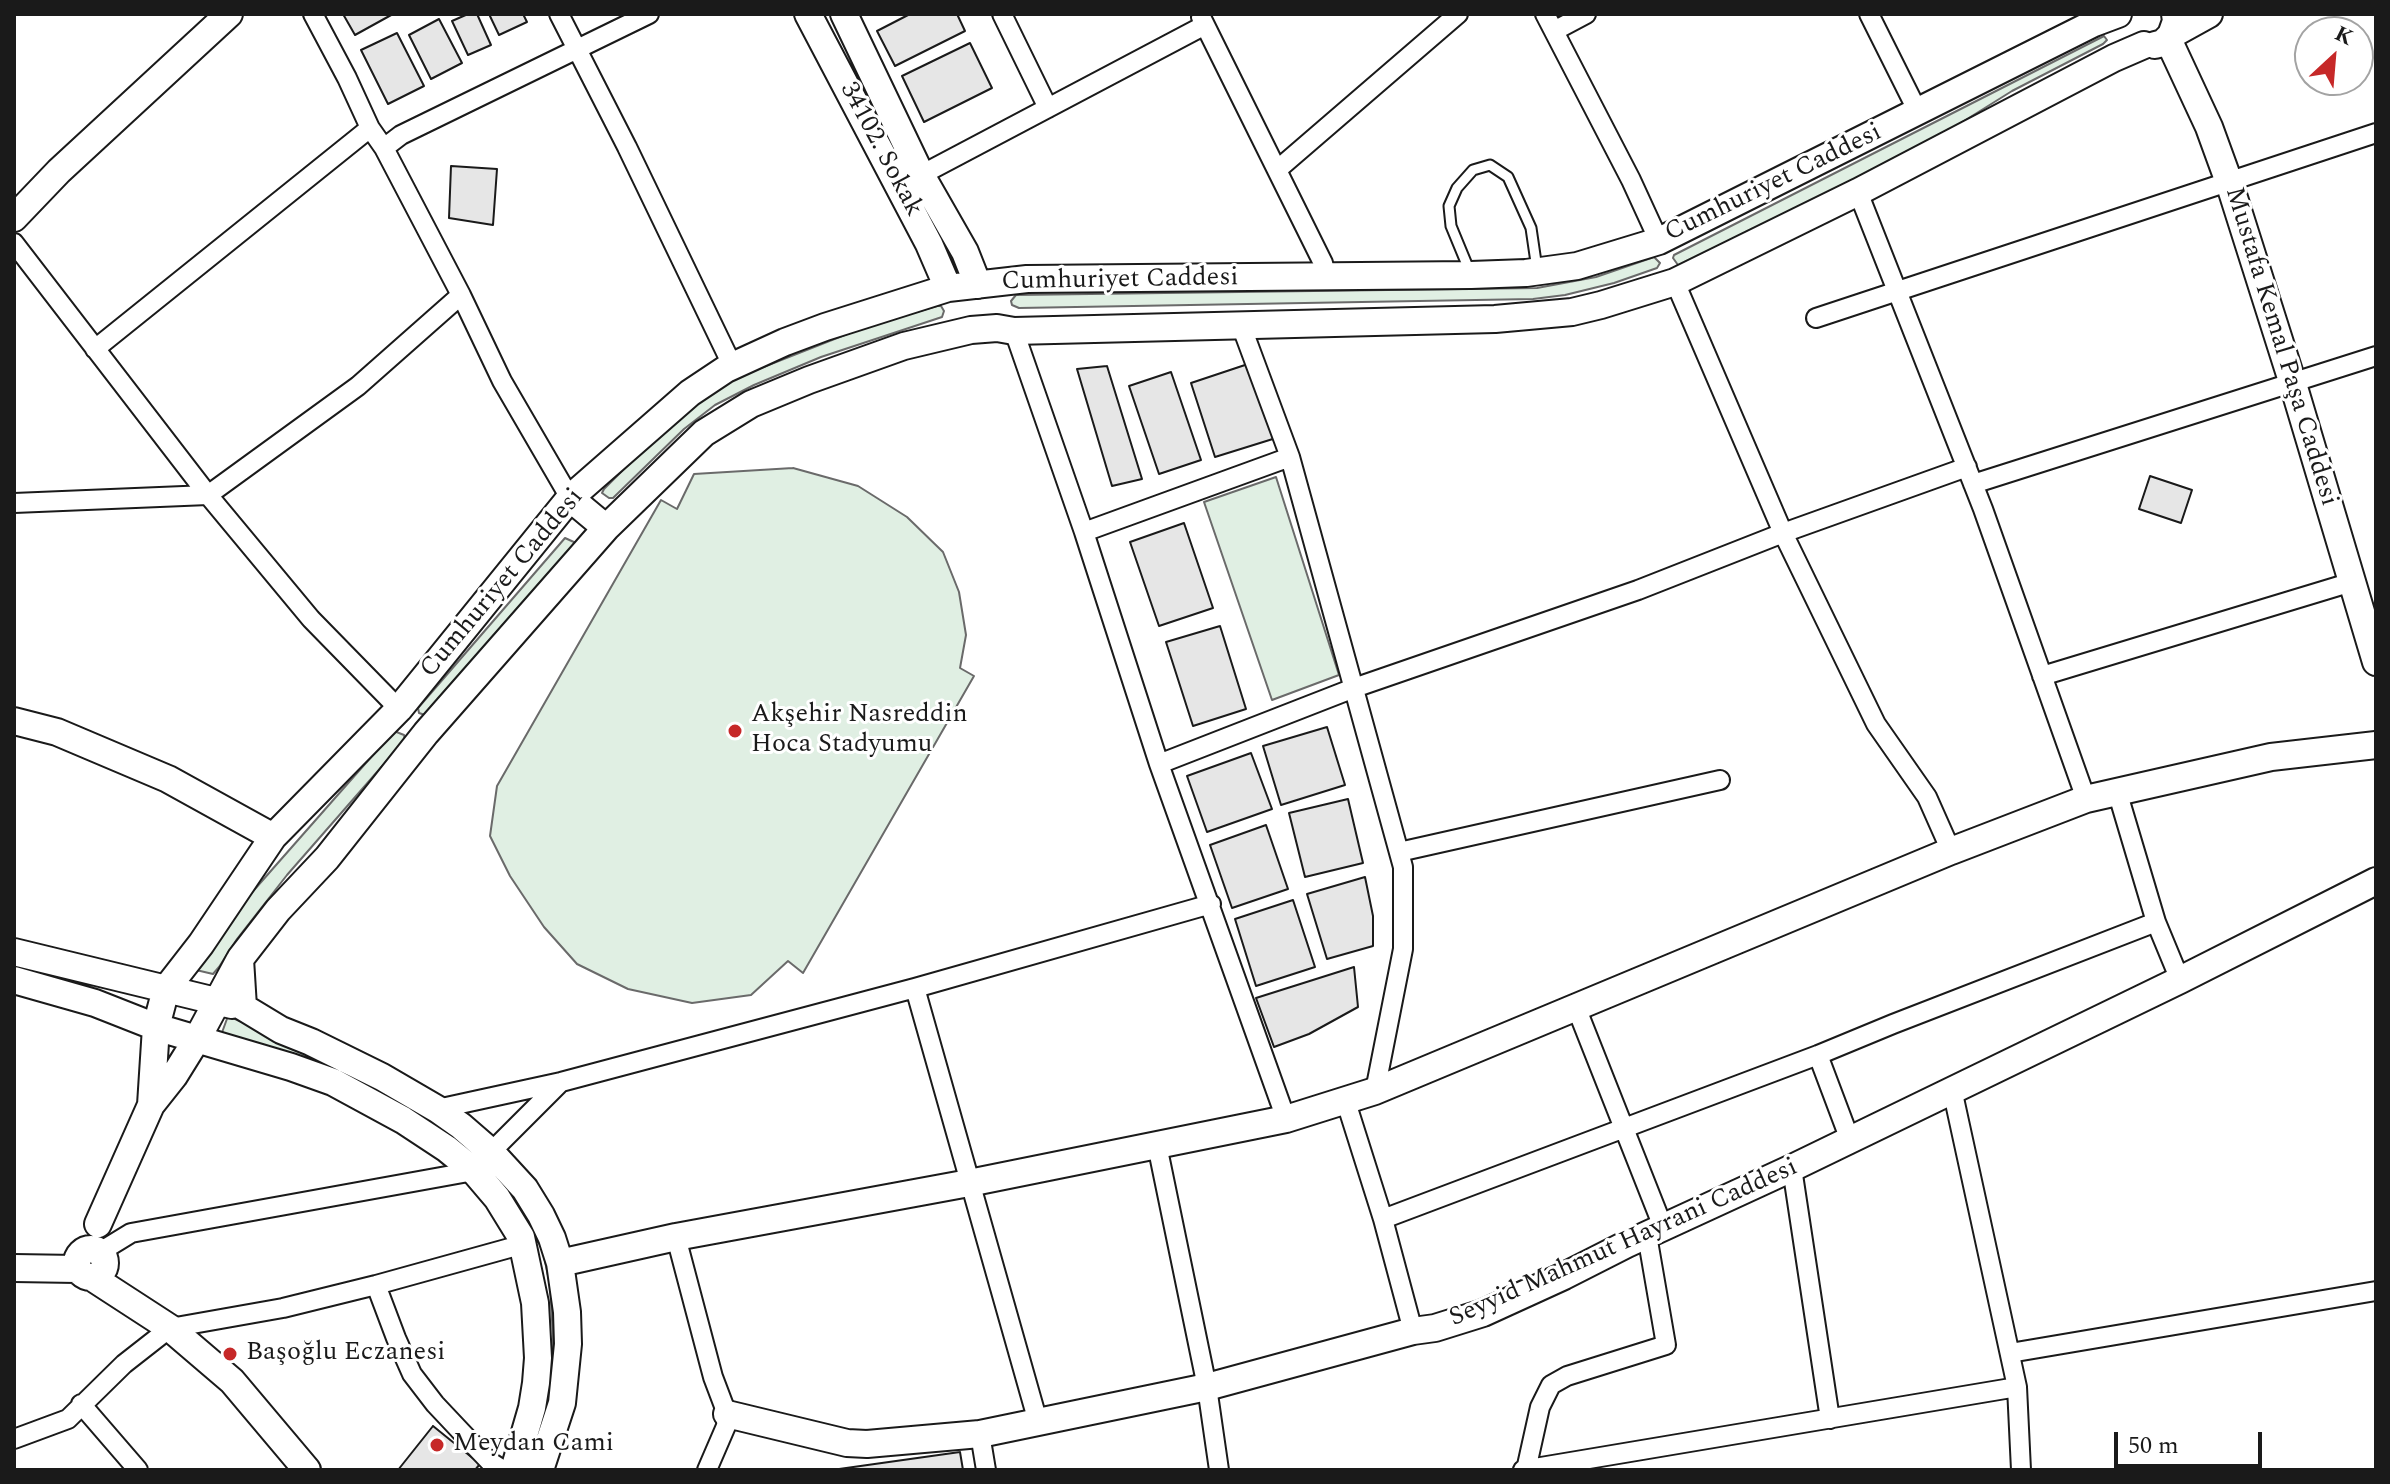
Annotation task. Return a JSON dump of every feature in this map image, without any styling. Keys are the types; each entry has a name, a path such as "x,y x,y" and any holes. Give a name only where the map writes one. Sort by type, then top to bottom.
{"main road":[{"path":"14,218 59,171 229,14"},
{"name":"34102. Sokak","path":"808,14 929,244 964,287"},
{"name":"34102. Sokak","path":"844,14 921,175 965,252 964,287"},
{"name":"Cumhuriyet Caddesi","path":"166,989 201,944 273,837 399,709 570,498 690,393 733,367 825,327 964,287 1027,279 1471,275 1538,272 1577,266 1659,241 2094,23 2118,14"},
{"path":"2126,14 2125,23 2133,40 2165,33"},
{"name":"Cumhuriyet Caddesi","path":"233,998 240,959 278,910 327,858 426,733 606,528 704,433 751,404 868,358 943,336 985,329 1014,331 1495,319 1539,316 1601,305 1675,282 1858,192 2114,58 2209,14"},
{"name":"Mustafa Kemal Paşa Caddesi","path":"2165,33 2209,127 2229,182 2376,662"},
{"path":"1659,241 1675,282"},
{"path":"964,287 985,329"},
{"path":"570,498 606,528"},
{"path":"399,709 426,733"},
{"path":"14,721 57,732 168,779 273,837"},
{"path":"560,1263 676,1237 969,1183 1286,1119 1346,1102 1951,851 2086,799 2271,757 2376,745"},
{"name":"Seyyid Mahmut Hayrani Caddesi","path":"727,1414 847,1443 980,1434 1207,1387 1483,1313 1850,1140 2376,881"},
{"path":"14,952 166,989 233,998 281,1030 382,1077 461,1126 524,1244 535,1303 538,1358 532,1408 514,1470"},
{"path":"14,980 95,1003 156,1027 333,1082 403,1120 447,1149 482,1162 525,1189 552,1238 560,1263 567,1312 562,1403 540,1470"},
{"path":"151,1105 156,1027 166,989"},
{"path":"88,1263 98,1224 151,1105 197,1039 233,998"},
{"path":"14,1268 88,1263 232,1381 307,1470"}],"street":[{"path":"313,14 370,128 384,148 461,295 502,381 570,498"},
{"path":"559,14 733,367"},
{"path":"384,148 401,135 649,14"},
{"path":"1002,14 1048,108"},
{"path":"1277,170 1458,14"},
{"path":"1545,14 1659,241"},
{"path":"1554,31 1586,14"},
{"path":"1869,14 1918,112"},
{"path":"921,175 1048,108 1202,20 1323,263 1327,278"},
{"path":"95,349 370,128"},
{"path":"1816,318 2376,133"},
{"path":"1858,192 1970,476 2086,799"},
{"path":"14,243 208,495 311,619 399,709"},
{"path":"1675,282 1783,533 1876,724 1927,797 1951,851"},
{"path":"14,503 208,495 358,386 461,295"},
{"path":"1241,325 1290,457 1403,867 1403,949 1375,1091"},
{"path":"1014,331 1084,532 1159,764 1286,1119"},
{"path":"1159,764 1354,688 1638,590 1783,533 2293,384 2376,356"},
{"path":"1084,532 1290,457"},
{"path":"2042,676 2352,582"},
{"path":"1399,852 1720,780"},
{"path":"2117,791 2156,922 2180,980"},
{"path":"437,1109 561,1082 915,988 1211,904"},
{"path":"1383,1219 1623,1130 2156,922"},
{"path":"915,988 1038,1422"},
{"path":"1576,1007 1623,1130 1655,1231 1666,1345 1567,1376 1551,1385 1540,1407 1524,1470 2017,1387"},
{"path":"1818,1055 1850,1140"},
{"path":"88,1263 131,1233 482,1162 561,1082"},
{"path":"1952,1089 2017,1387 2021,1470"},
{"path":"1346,1102 1383,1219 1413,1331"},
{"path":"1157,1145 1207,1387 1219,1470"},
{"path":"1792,1168 1830,1419"},
{"path":"676,1237 713,1377 727,1414 726,1426 707,1470"},
{"path":"14,1439 68,1419 124,1364 170,1328 283,1308 524,1244"},
{"path":"376,1285 412,1374 468,1439 489,1461 503,1470"},
{"path":"2010,1353 2376,1291"},
{"path":"81,1404 138,1470"},
{"path":"980,1434 986,1470"}],"lane":[{"path":"1471,275 1451,226 1449,206 1457,188 1473,170 1490,165 1508,177 1531,228 1538,272"}],"green space":[{"path":"2104,36 2107,40 2103,44 2012,91 1956,126 1691,265 1678,265 1673,258 1674,255"},
{"path":"1654,257 1660,263 1657,268 1614,283 1533,299 1019,308 1011,301 1016,295 1537,288 1596,277"},
{"path":"937,306 944,311 942,317 821,357 715,405 684,429 613,498 602,493 670,423 691,405 733,379 865,327"},
{"name":"Akşehir Nasreddin Hoca Stadyumu","path":"793,468 858,486 907,517 943,552 959,592 966,635 960,668 974,676 803,973 788,961 751,995 692,1003 628,989 577,964 544,927 510,876 490,836 497,786 661,500 677,509 694,474"},
{"path":"1276,477 1339,675 1272,700 1204,502"},
{"path":"565,538 576,543 425,715 419,713 418,708"},
{"path":"394,731 404,735 405,740 287,875 219,967 213,974 196,970 218,931"},
{"path":"228,1016 351,1069 483,1153 543,1236 561,1350 548,1406 553,1337 550,1285 543,1252 534,1232 508,1193 478,1157 458,1140 410,1108 345,1072 315,1060 220,1038"}],"building":[{"path":"343,14 393,14 355,35"},
{"path":"468,14 477,14 491,45 468,55 452,21"},
{"path":"489,14 523,14 527,22 499,35"},
{"path":"910,14 957,14 965,31 895,66 877,31"},
{"path":"439,19 462,63 431,79 409,35"},
{"path":"397,33 424,86 388,104 361,50"},
{"path":"970,43 992,88 924,122 902,76"},
{"path":"451,166 497,169 493,225 449,218"},
{"path":"1251,363 1276,438 1215,457 1191,383"},
{"path":"1107,366 1142,479 1112,486 1077,369"},
{"path":"1171,372 1201,460 1159,474 1129,386"},
{"path":"2150,476 2192,490 2181,523 2139,509"},
{"path":"1184,523 1213,608 1159,626 1130,542"},
{"path":"1220,626 1246,709 1193,726 1166,642"},
{"path":"1327,727 1345,785 1281,805 1263,746"},
{"path":"1251,753 1272,809 1207,832 1187,776"},
{"path":"1348,799 1363,863 1305,877 1289,813"},
{"path":"1266,825 1288,889 1232,908 1210,845"},
{"path":"1365,877 1373,916 1373,946 1327,959 1307,894"},
{"path":"1293,900 1315,967 1256,986 1235,919"},
{"path":"1354,967 1358,1007 1309,1034 1274,1047 1256,998"},
{"name":"Meydan Cami","path":"433,1426 480,1464 475,1470 398,1470"},
{"path":"960,1452 963,1470 832,1470"}],"place":[{"name":"Akşehir Nasreddin Hoca Stadyumu","path":"735,731"},
{"name":"Başoğlu Eczanesi","path":"230,1354"},
{"name":"Meydan Cami","path":"437,1445"}]}
